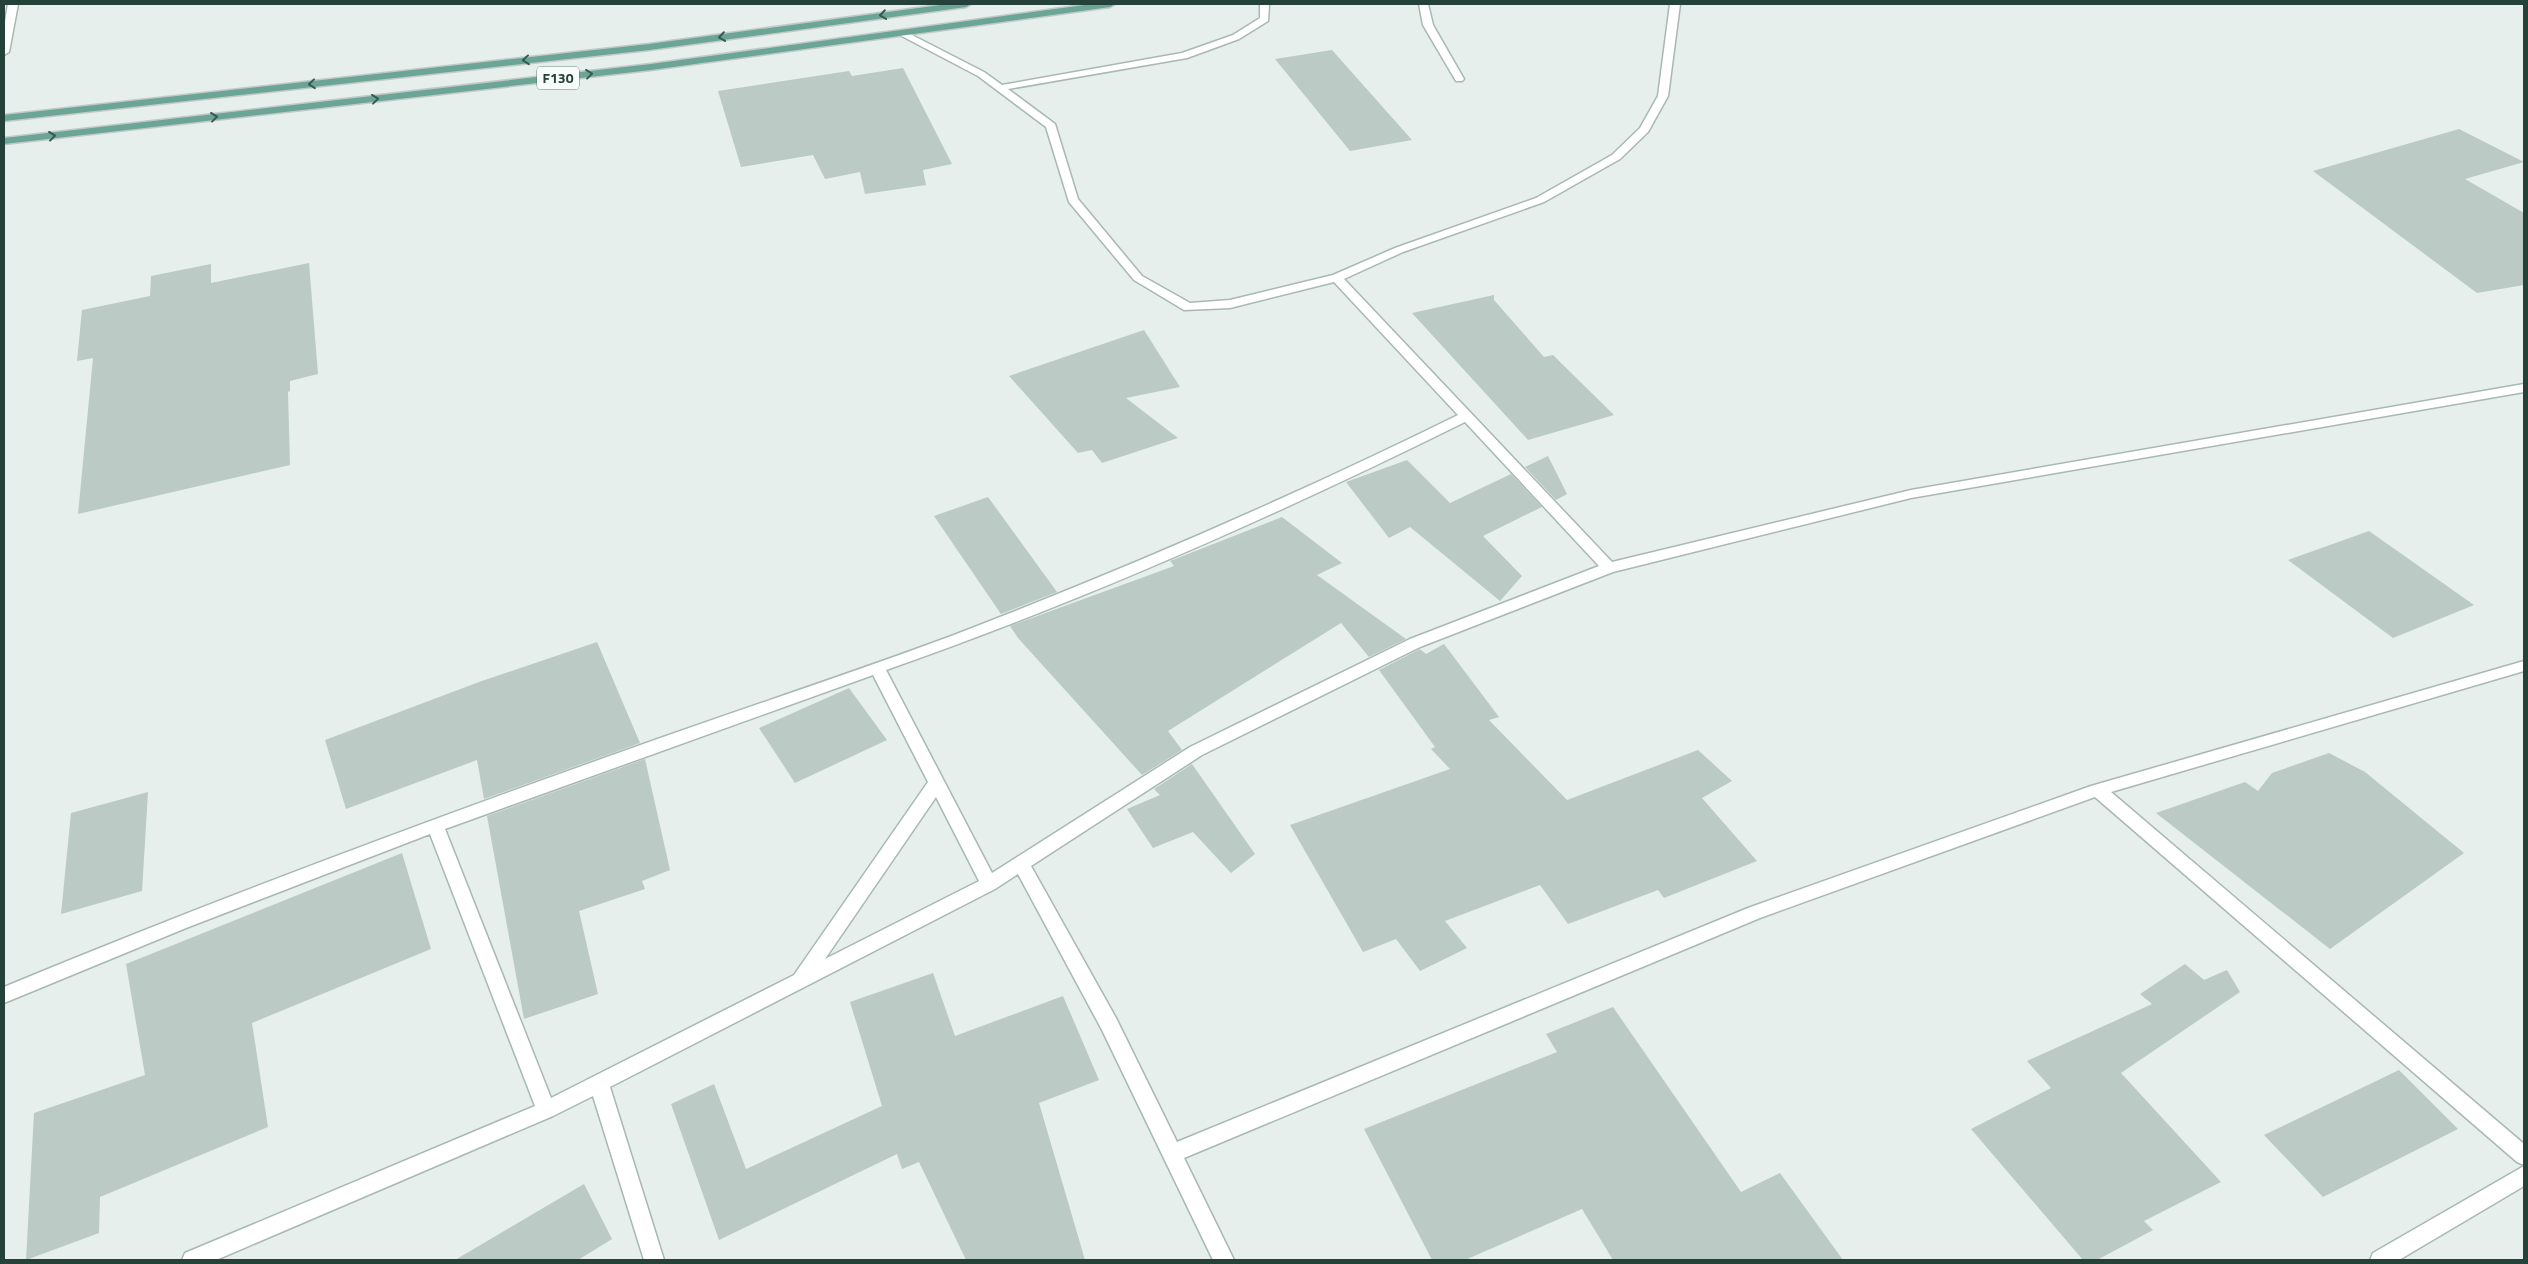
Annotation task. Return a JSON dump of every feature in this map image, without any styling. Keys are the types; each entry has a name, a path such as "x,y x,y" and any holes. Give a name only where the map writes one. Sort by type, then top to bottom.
{"main road":[{"name":"F130","path":"4,118 649,47 966,4"},
{"name":"F130","path":"4,141 651,67 1110,4"}],"street":[{"path":"4,52 13,4"},
{"path":"999,88 1184,56 1236,37 1265,19 1264,4"},
{"path":"1423,4 1428,25 1459,79"},
{"path":"901,33 981,74 1051,126 1073,200 1138,278 1188,307 1230,304 1336,278 1399,250 1540,200 1616,157 1644,130 1663,96 1675,4"},
{"path":"1336,278 1609,568"},
{"path":"192,1260 546,1110 989,884 1196,752 1415,644 1609,568 1911,494 2524,388"},
{"path":"4,995 91,958 435,826 957,639 1264,513 1366,467 1467,416"},
{"path":"1171,1154 1754,913 2097,790 2524,666"},
{"path":"877,667 989,884"},
{"path":"801,980 937,782"},
{"path":"2097,790 2524,1156"},
{"path":"435,826 546,1110"},
{"path":"1021,864 1109,1024 1224,1260"},
{"path":"599,1084 654,1260"},
{"path":"2380,1260 2524,1175"}],"building":[{"path":"1332,50 1412,140 1350,151 1275,59"},
{"path":"903,68 952,164 923,170 926,185 865,194 860,172 825,179 813,155 741,167 718,91 849,71 852,76"},
{"path":"2459,129 2524,162 2465,179 2524,213 2524,285 2477,293 2313,171"},
{"path":"309,263 318,374 290,381 290,391 288,392 290,465 78,514 93,358 77,361 82,310 150,296 151,276 211,264 211,283"},
{"path":"1494,295 1494,300 1544,357 1553,355 1614,415 1528,440 1412,313"},
{"path":"1144,330 1180,387 1126,398 1178,438 1102,463 1092,450 1078,453 1009,376"},
{"path":"1548,456 1567,494 1556,500 1525,467"},
{"path":"1407,460 1450,503 1511,474 1542,507 1483,536 1522,576 1500,601 1410,527 1389,538 1346,482"},
{"path":"988,497 1057,592 1001,614 934,516"},
{"path":"1282,517 1342,563 1317,575 1406,639 1369,657 1341,623 1168,731 1182,750 1142,775 1018,638 1010,626 1174,566 1170,561"},
{"path":"2369,531 2474,605 2393,638 2288,560"},
{"path":"597,642 640,743 484,799 477,760 346,809 325,740 479,682"},
{"path":"1444,644 1499,717 1489,720 1567,800 1698,750 1732,781 1702,798 1757,861 1664,898 1658,890 1568,924 1540,885 1445,921 1467,948 1420,971 1396,939 1363,952 1290,825 1450,769 1431,749 1435,747 1379,670 1420,649 1426,654"},
{"path":"849,688 887,740 795,783 759,728"},
{"path":"2329,753 2365,772 2464,853 2330,949 2156,813 2245,782 2258,791 2272,773"},
{"path":"645,759 670,870 642,881 645,889 579,911 598,994 524,1019 487,816"},
{"path":"1192,764 1255,854 1231,873 1193,832 1153,848 1127,809 1160,795 1154,789"},
{"path":"148,792 142,891 61,914 71,813"},
{"path":"402,853 431,949 252,1023 268,1127 100,1197 99,1233 26,1260 34,1113 145,1075 126,964"},
{"path":"2185,964 2204,980 2227,970 2240,992 2121,1073 2221,1182 2144,1221 2153,1230 2097,1260 2083,1260 1971,1129 2051,1088 2027,1061 2152,1004 2140,994"},
{"path":"933,973 955,1036 1063,996 1099,1080 1039,1103 1085,1260 966,1260 919,1162 902,1169 897,1154 719,1240 671,1104 714,1084 746,1169 882,1106 850,1002"},
{"path":"1613,1007 1741,1192 1780,1173 1843,1260 1613,1260 1582,1209 1465,1260 1432,1260 1364,1129 1557,1052 1546,1034"},
{"path":"2399,1070 2458,1129 2323,1197 2264,1135"},
{"path":"584,1184 612,1239 578,1260 455,1260"}]}
